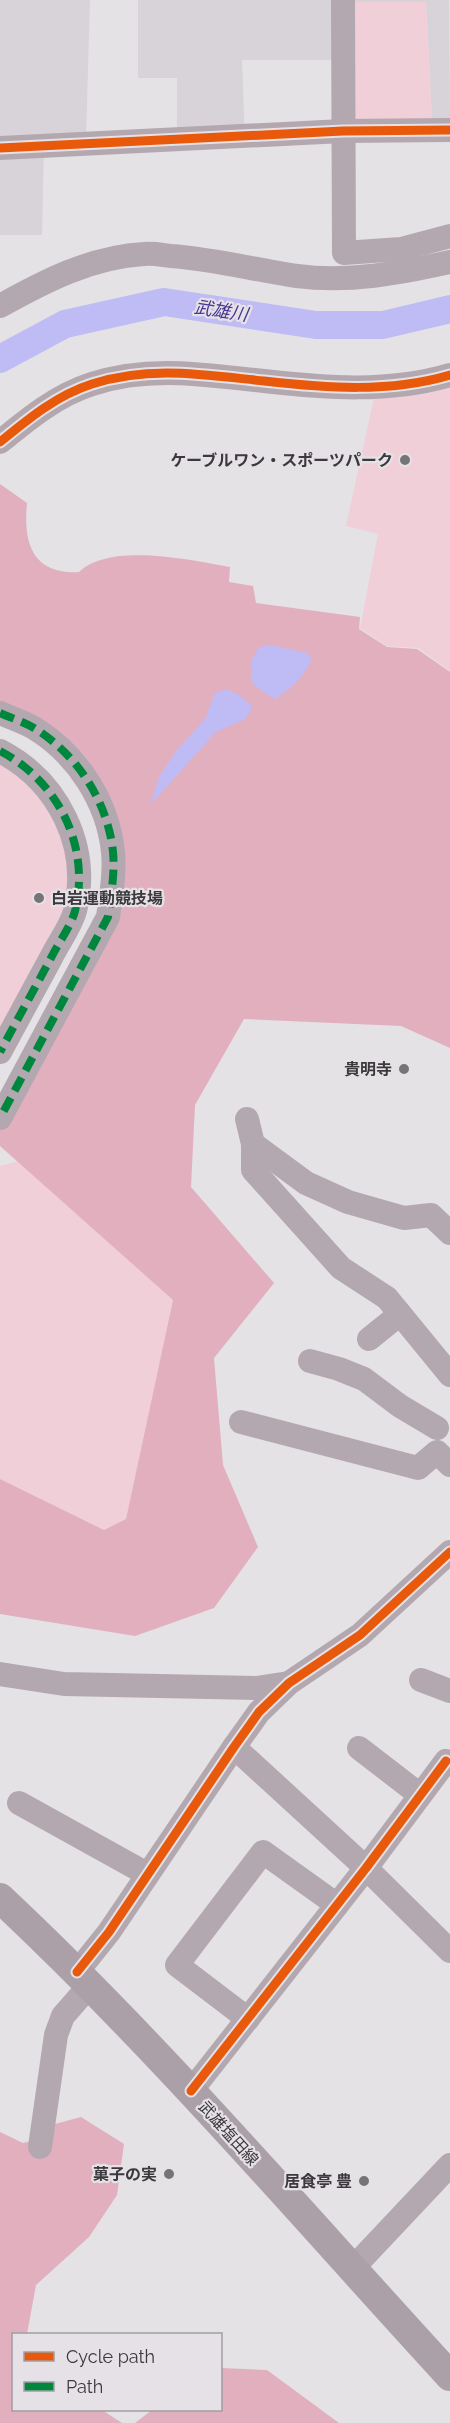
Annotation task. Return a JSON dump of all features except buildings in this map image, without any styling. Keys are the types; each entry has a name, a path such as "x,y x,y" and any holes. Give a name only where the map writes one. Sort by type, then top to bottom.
{"main road":[{"name":"武雄塩田線","path":"5,1908 84,1979 192,2091 450,2376"}],"street":[{"path":"343,0 344,253 401,249 450,236"},
{"path":"0,147 343,131 450,130"},
{"path":"0,306 33,287 80,266 144,254 207,258 298,276 345,279 389,275 450,262"},
{"path":"0,442 38,411 63,397 91,384 147,373 188,372 267,382 368,388 402,386 450,375"},
{"path":"0,713 33,728 67,753 91,787 107,820 113,852 113,883 108,916 0,1118"},
{"path":"0,751 14,758 36,776 68,819 77,852 80,882 74,914 0,1052"},
{"path":"247,1119 253,1144 253,1170 341,1268 387,1298 450,1375"},
{"path":"253,1144 306,1183 348,1202 404,1218 431,1215 450,1233"},
{"path":"369,1340 400,1314"},
{"path":"240,1422 418,1468 444,1458 443,1424 400,1406 364,1379 310,1361"},
{"path":"40,2147 56,2035 63,2016 109,1932 234,1747 260,1712 289,1683 360,1635 450,1552"},
{"path":"0,1674 63,1684 256,1688 289,1683"},
{"path":"421,1680 450,1691"},
{"path":"234,1747 366,1868 450,1951"},
{"path":"359,1748 420,1795"},
{"path":"192,2091 366,1868 446,1761"},
{"path":"19,1803 147,1874"},
{"path":"248,2019 177,1965 263,1852 337,1905"},
{"path":"352,2269 449,2169"}],"shaded area":[{"path":"0,0 90,0 86,137 44,139 42,235 0,235"},
{"path":"138,0 449,0 450,122 432,121 426,2 352,60 242,60 245,144 177,148 177,78 138,78"},
{"path":"352,2 426,2 432,121 352,122"},
{"name":"ケーブルワン・スポーツパーク","path":"450,381 450,671 418,648 387,646 360,628 378,534 346,526 375,393"},
{"path":"0,484 27,503 29,543 41,562 50,568 79,572 93,563 130,555 173,558 230,567 229,582 253,586 256,603 360,617 359,629 387,647 417,649 450,672 450,1048 401,1026 244,1019 195,1105 191,1187 274,1283 214,1358 223,1465 258,1547 214,1608 135,1636 0,1614 0,1479 104,1530 126,1519 173,1300 0,1146 0,1118 113,883 91,787 0,713"},
{"path":"271,645 307,653 312,658 297,681 276,699 251,682 252,659 259,647"},
{"path":"226,689 239,695 253,707 245,719 216,732 150,805 159,777 176,751 205,719 215,693"},
{"name":"白岩運動競技場","path":"0,751 36,776 80,882 0,1052"},
{"path":"19,1161 173,1300 126,1519 104,1530 0,1479 0,1166"},
{"path":"81,2117 124,2144 117,2195 89,2237 36,2285 27,2333 12,2333 12,2411 104,2411 122,2423 0,2423 0,2132 23,2143 35,2140 55,2124"},
{"path":"222,2368 267,2370 339,2423 135,2423 151,2411 222,2411"}],"waterway":[{"name":"武雄川","path":"0,359 65,324 164,302 316,325 383,325 450,309"}],"marked path":[{"path":"0,713 34,728 64,751 77,765 105,815 113,852 108,917 0,1118"},
{"path":"0,751 21,764 38,780 53,798 65,818 74,840 79,887 71,922 0,1052"}],"cycle path":[{"path":"0,148 343,131 450,130"},
{"path":"0,442 32,416 67,394 114,378 178,373 311,386 381,387 404,385 450,375"},
{"path":"77,1972 109,1932 259,1712 289,1683 360,1635 450,1552"},
{"path":"191,2091 366,1868 446,1761"}],"place":[{"name":"ケーブルワン・スポーツパーク","path":"405,460"},
{"name":"白岩運動競技場","path":"39,898"},
{"name":"貴明寺","path":"404,1069"},
{"name":"菓子の実","path":"169,2174"},
{"name":"居食亭 豊","path":"364,2181"}]}
